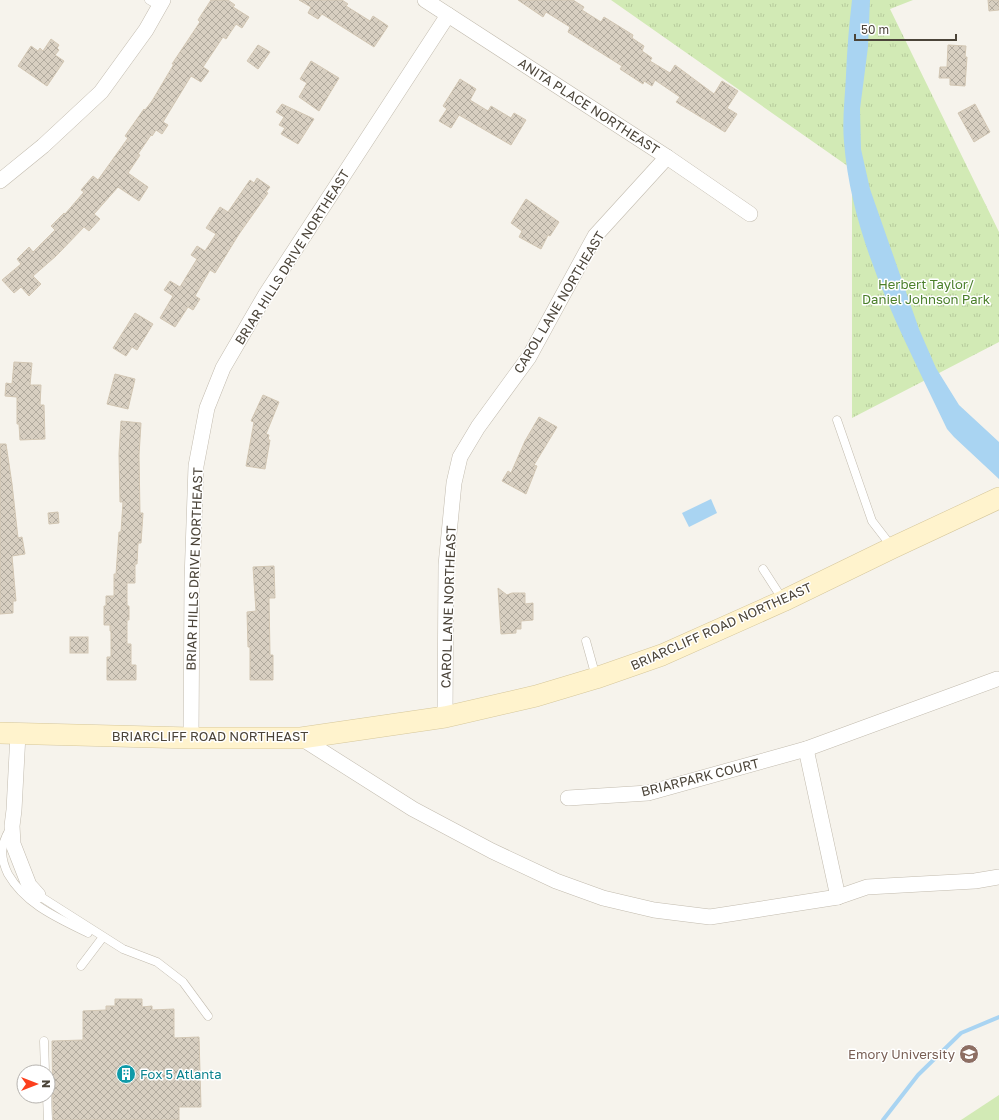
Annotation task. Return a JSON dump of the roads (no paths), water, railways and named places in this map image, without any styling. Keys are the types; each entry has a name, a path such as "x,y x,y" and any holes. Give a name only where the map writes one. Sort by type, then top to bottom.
{"main road":[{"name":"BRIARCLIFF ROAD NORTHEAST","path":"9,733 191,738 301,738 445,717 536,696 596,678 662,655 783,601 999,498"}],"street":[{"name":"ANITA PLACE NORTHEAST","path":"426,0 667,157 750,214"},
{"path":"0,181 43,146 101,92 146,30 157,2"},
{"name":"BRIAR HILLS DRIVE NORTHEAST","path":"191,738 192,580 196,466 207,408 223,368 266,294 448,15"},
{"name":"CAROL LANE NORTHEAST","path":"445,717 446,565 454,483 460,457 478,428 529,357 595,236 667,157"},
{"name":"BRIARPARK COURT","path":"568,798 648,793 806,749 997,679"},
{"path":"9,733 14,810 6,826 29,885 38,895"},
{"path":"301,738 413,809 486,848 556,881 603,898 654,910 710,917 838,897 868,887 975,881 999,877"},
{"path":"806,749 838,897"}],"lane":[{"path":"837,420 872,521 892,548"},
{"path":"763,569 783,601"},
{"path":"586,641 596,678"},
{"path":"6,826 6,836 1,848 3,864 14,883 27,898 41,908 59,919 89,933 102,937"},
{"path":"38,895 123,949 157,962 183,982 208,1016"},
{"path":"81,966 102,937"},
{"path":"44,1041 45,1064"},
{"path":"47,1104 48,1120"}],"water":[{"path":"852,0 870,0 868,47 860,109 861,149 870,189 919,329 936,368 959,405 999,442 999,479 947,429 882,290 857,217 849,180 843,134 847,56"},
{"path":"711,499 717,513 689,527 682,513"}],"waterway":[{"path":"883,1120 918,1075 961,1033 999,1017"}],"place":[{"name":"Emory University","path":"969,1054"},
{"name":"Fox 5 Atlanta","path":"126,1074"}],"park label":[{"name":"Herbert Taylor/ Daniel Johnson Park","path":"926,292"}]}
